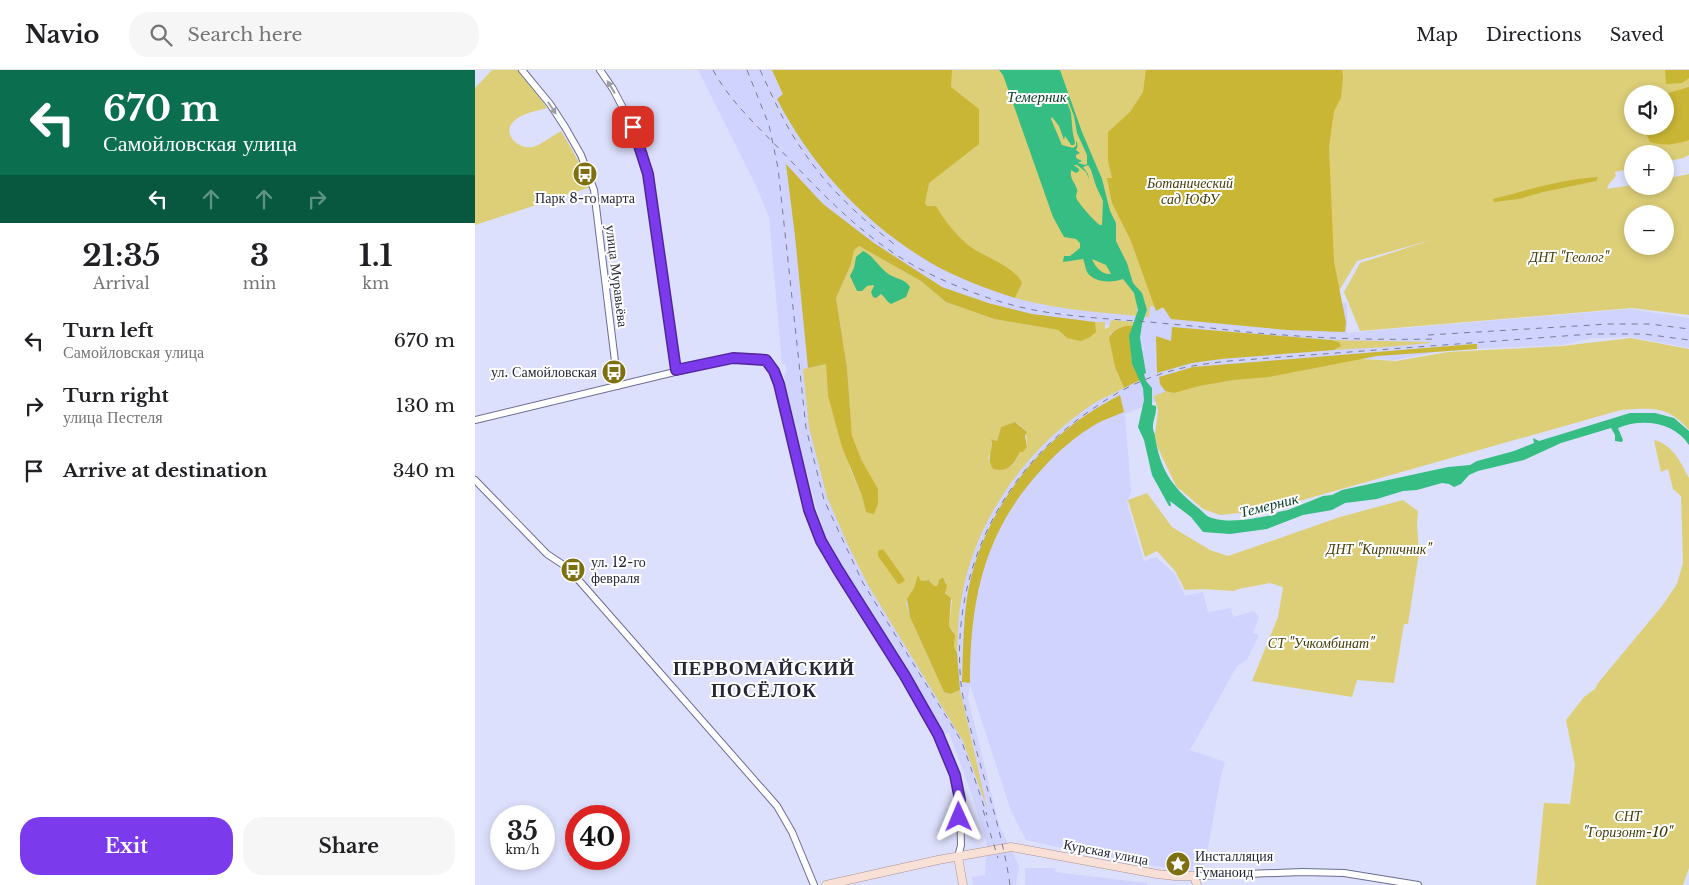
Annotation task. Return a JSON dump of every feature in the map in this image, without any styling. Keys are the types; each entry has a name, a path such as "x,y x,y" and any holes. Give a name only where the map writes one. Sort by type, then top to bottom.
{"main road":[{"name":"Курская улица","path":"827,885 1011,847 1157,874 1194,876"},
{"path":"958,857 963,885"},
{"path":"1194,876 1197,885"}],"street":[{"name":"улица Муравьёва","path":"522,70 545,97 565,127 581,155 594,190 618,386"},
{"path":"600,70 613,89 633,127 645,162 676,370"},
{"path":"475,420 618,386 676,370 733,358 766,360 771,365 779,384 809,510 821,541 925,710 938,734 955,775 960,800 961,845 958,857"},
{"path":"475,480 547,554 568,568 737,758 777,806 793,832 814,885"},
{"name":"Курская улица","path":"1194,876 1301,872 1344,873 1418,885"}],"shaded area":[{"path":"698,70 777,70 1142,295 1347,303 1347,333 1631,309 1689,318 1689,348 1631,337 1591,338 1562,345 1447,350 1395,360 1346,358 1169,396 1125,414 1131,492 1127,503 1144,561 1156,557 1175,574 1185,596 1203,592 1208,612 1231,608 1233,617 1254,611 1259,617 1253,633 1259,635 1247,660 1237,666 1190,750 1225,762 1205,864 1196,870 1180,870 1112,859 1026,840 1011,811 970,685 968,698 999,825 1019,866 1016,885 973,885 972,877 985,875 987,844 973,798 949,733 943,735 912,678 870,611 859,598 828,544 815,503 789,403 784,376 787,370 785,364 782,364 769,217 756,186","holes":["970,312 1000,318 1121,326 1145,349 1127,358 953,530 953,681 829,449"]},
{"path":"1025,868 1056,868 1055,872 1147,883 1147,885 1025,885"}],"green space":[{"path":"492,70 518,70 547,108 517,118 510,126 509,131 513,140 522,146 533,147 561,131 580,165 588,188 475,225 475,88"},
{"name":"Ботанический сад ЮФУ","path":"772,70 1689,70 1689,155 1674,160 1674,145 1624,145 1624,170 1615,172 1616,176 1607,189 1624,186 1624,195 1674,195 1674,177 1689,174 1689,315 1632,308 1360,331 1344,292 1360,263 1431,240 1357,261 1334,299 1185,312 1150,306 1149,317 1145,317 1147,310 1137,305 1137,316 1075,310 1030,302 1015,298 1021,285 1003,282 788,106"},
{"path":"772,70 952,70 951,87 979,109 979,144 929,183 925,203 927,206 936,206 951,227 968,245 1006,267 1019,277 1022,283 1015,298 972,283 931,263 907,248 862,212 824,170 791,124 777,99 783,94"},
{"path":"1146,70 1342,70 1341,98 1334,111 1329,147 1334,262 1346,322 1345,332 1287,330 1171,319 1163,307 1156,311 1131,241 1112,203 1107,178 1112,178 1108,161 1108,132 1130,112 1143,92"},
{"path":"1665,70 1689,70 1689,78 1682,83 1666,84"},
{"path":"1689,87 1689,140 1669,144 1650,142 1647,135 1674,135 1674,91"},
{"path":"786,164 823,204 874,243 942,287 988,303 1032,314 1095,322 1096,332 1081,341 1067,338 1058,330 994,319 946,302 921,281 859,246 854,250 851,264 836,298 847,368 852,436 862,461 878,489 878,504 874,514 866,512 862,496 842,447 828,396 826,364 808,368"},
{"path":"1598,177 1596,181 1519,199 1494,202 1493,199 1558,182"},
{"path":"859,246 921,281 946,302 994,319 1058,330 1067,338 1095,332 1095,322 1105,322 1105,329 1109,327 1111,320 1134,322 1133,326 1119,328 1110,334 1115,367 1124,388 1090,406 1045,443 1025,465 991,514 978,540 962,596 958,624 957,653 954,647 954,632 949,626 952,600 945,592 946,582 943,577 937,586 933,586 931,581 926,580 919,583 906,603 910,617 944,692 950,694 960,690 987,808 963,741 868,585 848,545 827,497 809,427 803,369 826,364 828,396 866,512 862,461 852,437 847,368 836,298 851,264 853,250","holes":["1016,422 1026,431 1027,447 1023,452 1020,452 1011,466 996,470 988,458 991,452 991,439 997,441 1001,427"]},
{"path":"1126,326 1133,326 1130,336 1132,364 1140,380 1124,388 1115,367 1109,338 1116,330"},
{"path":"1172,327 1331,340 1339,342 1341,346 1334,350 1192,363 1157,373 1156,336 1171,341"},
{"path":"1631,338 1689,349 1689,430 1666,412 1650,409 1621,410 1267,510 1220,515 1203,509 1176,486 1157,446 1155,435 1158,410 1154,396 1198,379 1347,358 1396,361 1448,352 1562,346"},
{"path":"1331,340 1430,343 1334,350 1338,349 1339,342"},
{"path":"1477,344 1477,349 1377,356 1269,377 1233,380 1199,386 1174,393 1165,391 1160,384 1159,377 1193,367"},
{"path":"1120,395 1124,412 1096,424 1061,450 1023,492 1007,516 984,568 973,623 970,683 962,682 967,598 979,552 999,509 1012,488 1043,451 1081,418"},
{"path":"1015,422 1027,432 1025,436 1027,447 1023,452 1020,452 1007,469 993,469 990,461 991,439 997,441 1001,427"},
{"name":"СНТ \"Горизонт-10\"","path":"1654,440 1661,442 1671,450 1689,478 1689,868 1683,885 1536,885 1544,803 1570,804 1575,765 1566,720 1584,697 1595,689 1662,606 1677,584 1683,563 1681,496 1673,489 1668,469 1661,472"},
{"path":"1147,493 1172,527 1210,550 1228,556 1340,517 1403,500 1418,511 1419,553 1408,624 1404,624 1394,683 1357,680 1352,697 1252,681 1278,617 1283,587 1270,583 1234,591 1185,590 1175,571 1157,551 1145,557 1128,500"},
{"path":"883,549 905,580 902,583 898,584 878,556 878,551"},
{"path":"918,575 921,581 929,580 934,586 937,586 939,580 943,577 947,586 945,593 951,598 949,626 955,635 954,647 957,653 960,690 950,694 944,692 910,617 907,599 914,588"}],"water":[{"name":"Темерник","path":"999,70 1060,70 1082,132 1102,179 1110,211 1116,223 1116,241 1127,263 1133,283 1142,293 1147,310 1140,338 1146,373 1144,374 1146,381 1152,388 1152,405 1156,406 1153,429 1160,458 1168,476 1180,492 1206,515 1220,520 1235,520 1274,515 1342,490 1448,467 1470,465 1477,461 1514,451 1534,443 1533,438 1539,441 1630,413 1655,413 1674,418 1689,431 1689,445 1683,437 1666,427 1657,424 1637,423 1618,428 1623,440 1622,442 1615,441 1615,435 1611,428 1561,443 1524,460 1478,471 1469,475 1461,484 1454,487 1442,483 1417,490 1403,491 1377,499 1345,503 1332,510 1303,515 1267,529 1230,534 1203,532 1191,517 1170,501 1171,506 1169,506 1152,475 1144,440 1138,427 1144,400 1143,388 1132,364 1129,336 1138,310 1134,293 1123,279 1109,281 1099,280 1090,276 1083,259 1063,262 1064,256 1070,256 1080,248 1080,243 1076,239 1064,237 1053,217 1003,75","holes":["1067,98 1074,116 1077,133 1087,155 1087,164 1085,165 1078,163 1082,161 1076,158 1076,155 1080,153 1076,150 1077,146 1076,141 1076,146 1073,148 1062,145 1051,119 1052,117 1059,126 1064,140 1065,136 1071,145 1074,145 1071,113","1074,165 1077,165 1086,172 1089,179 1088,174 1083,167 1088,165 1091,170 1103,201 1102,225 1090,216 1076,197 1077,190 1071,170 1076,173 1079,169","1092,259 1106,265 1111,274 1102,272 1097,268"]},
{"path":"863,251 886,272 908,284 910,287 906,297 891,304 881,294 876,298 873,297 871,292 873,285 867,286 862,291 857,291 850,276 856,257"}],"railway":[{"path":"713,70 729,95 749,117 821,192 854,223 908,262 928,273 976,293 1009,304 1043,312 1087,317 1255,333 1359,339 1435,339"},
{"path":"747,70 769,125 778,168 806,428 824,500 863,583 962,742 987,815"},
{"path":"760,70 789,129 821,176 868,223 894,244"},
{"path":"1428,335 1609,324 1650,324 1689,329"},
{"path":"1010,885 999,829 963,697 960,671 960,632 966,594 976,558 991,523 1010,491 1033,461 1060,434 1091,410 1130,386 1164,373 1200,365 1229,361 1591,334 1644,334 1689,340"},
{"path":"983,810 998,858"}],"place":[{"name":"Парк 8-го марта","path":"585,174"},
{"name":"ул. Самойловская","path":"614,372"},
{"name":"ул. 12-го февраля","path":"573,570"},
{"name":"Инсталляция Гуманоид","path":"1178,864"}],"district":[{"name":"ПЕРВОМАЙСКИЙ ПОСЁЛОК","path":"764,679"}],"route":[{"path":"633,127 648,174 676,370 740,357 766,360 771,365 779,384 809,510 821,541 905,676 938,734 955,775 960,800 959,817"}],"park label":[{"name":"ДНТ \"Геолог\"","path":"1569,257"},
{"name":"ДНТ \"Кирпичник\"","path":"1379,549"},
{"name":"СТ \"Учкомбинат\"","path":"1321,643"}]}
